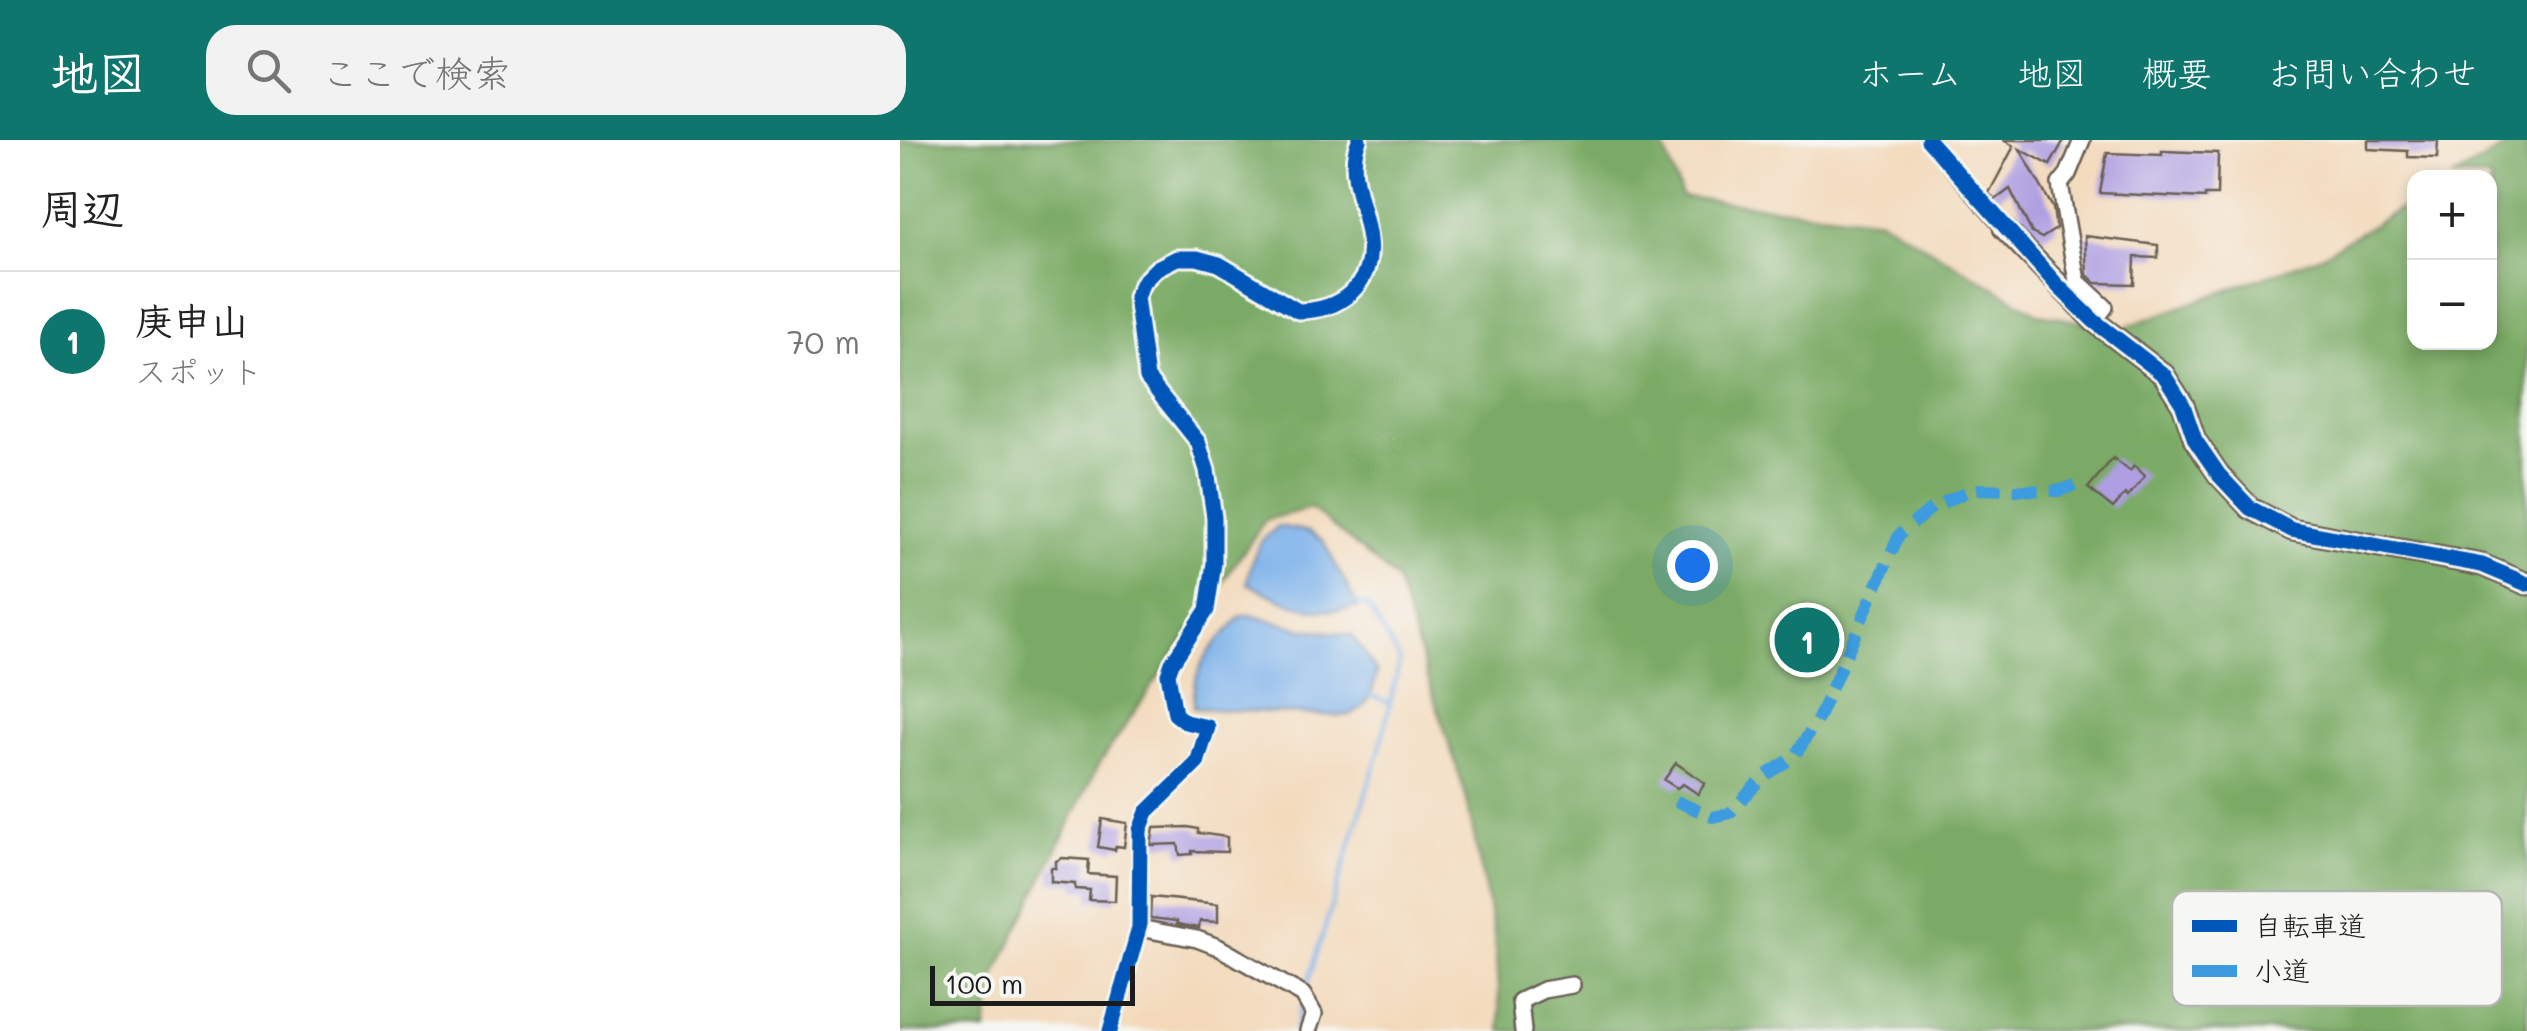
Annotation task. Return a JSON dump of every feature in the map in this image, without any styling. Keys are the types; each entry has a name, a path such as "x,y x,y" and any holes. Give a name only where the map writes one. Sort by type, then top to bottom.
{"street":[{"path":"1110,1031 1139,928 1140,830 1148,812 1196,763 1208,726 1185,722 1175,714 1168,674 1206,610 1214,564 1214,518 1203,454 1198,442 1147,378 1136,296 1156,268 1177,258 1197,258 1219,264 1298,312 1342,302 1360,285 1369,257 1369,239 1355,176 1358,140"},
{"path":"1928,140 2004,228 2094,321 2164,375 2183,405 2195,440 2218,475 2250,508 2292,530 2482,566 2527,584"},
{"path":"2082,140 2060,184 2078,281 2105,307 2094,321"},
{"path":"1139,928 1198,939 1305,998 1314,1014 1308,1031"},
{"path":"1522,1031 1520,1001 1543,990 1572,985"}],"green space":[{"path":"900,140 1661,140 1682,197 1881,220 2039,314 2120,329 2316,258 2407,205 2407,350 2497,350 2497,170 2466,170 2518,140 2527,140 2527,1031 1501,1031 1494,934 1466,796 1396,579 1311,508 1265,520 1097,767 994,978 986,1031 900,1031"}],"water":[{"path":"1278,526 1309,532 1323,541 1358,607 1314,610 1247,583 1258,547"},
{"path":"1249,615 1303,629 1352,635 1377,672 1366,703 1355,712 1339,716 1194,708 1196,678 1205,657 1240,617"}],"building":[{"path":"2003,140 2064,140 2050,165 2020,149 2053,208 2056,229 2042,238 2032,233 2010,189 1995,200 1989,193 2014,146"},
{"path":"2368,140 2438,140 2437,158 2408,157 2408,151 2368,149"},
{"path":"2162,151 2218,153 2217,195 2205,198 2100,193 2107,153 2162,155"},
{"path":"2085,236 2158,245 2158,258 2135,257 2134,284 2096,283 2087,275"},
{"path":"2113,458 2130,471 2134,466 2145,476 2113,508 2088,488"},
{"path":"1676,763 1705,783 1698,794 1683,784 1677,788 1664,780"},
{"path":"1102,819 1127,823 1124,847 1098,847"},
{"path":"1154,828 1198,829 1198,833 1227,837 1227,852 1192,851 1180,855 1178,844 1151,845"},
{"path":"1089,860 1088,874 1116,876 1115,901 1089,900 1090,890 1051,882 1051,868 1056,868 1056,861"},
{"path":"1151,897 1218,904 1218,922 1200,921 1199,928 1150,918"}],"waterway":[{"path":"1306,989 1380,748 1400,660 1368,606 1358,604"},
{"path":"1368,694 1390,703"},
{"path":"1295,1031 1303,1003"}],"marked path":[{"path":"1676,801 1713,817 1730,813 1763,777 1794,757 1818,719 1899,535 1933,507 1973,489 2058,491 2084,482"}],"cycle path":[{"path":"1110,1031 1139,928 1140,830 1147,812 1197,763 1208,727 1185,722 1175,714 1168,674 1207,610 1214,563 1214,517 1207,470 1198,442 1147,378 1136,297 1143,282 1157,268 1177,258 1197,258 1219,264 1298,311 1340,300 1360,282 1369,256 1355,177 1359,140"},
{"path":"1928,140 2058,286 2094,321 2164,375 2183,405 2195,440 2219,475 2250,508 2292,530 2482,565 2527,584"}],"place":[{"name":"庚申山","path":"1807,640"}]}
